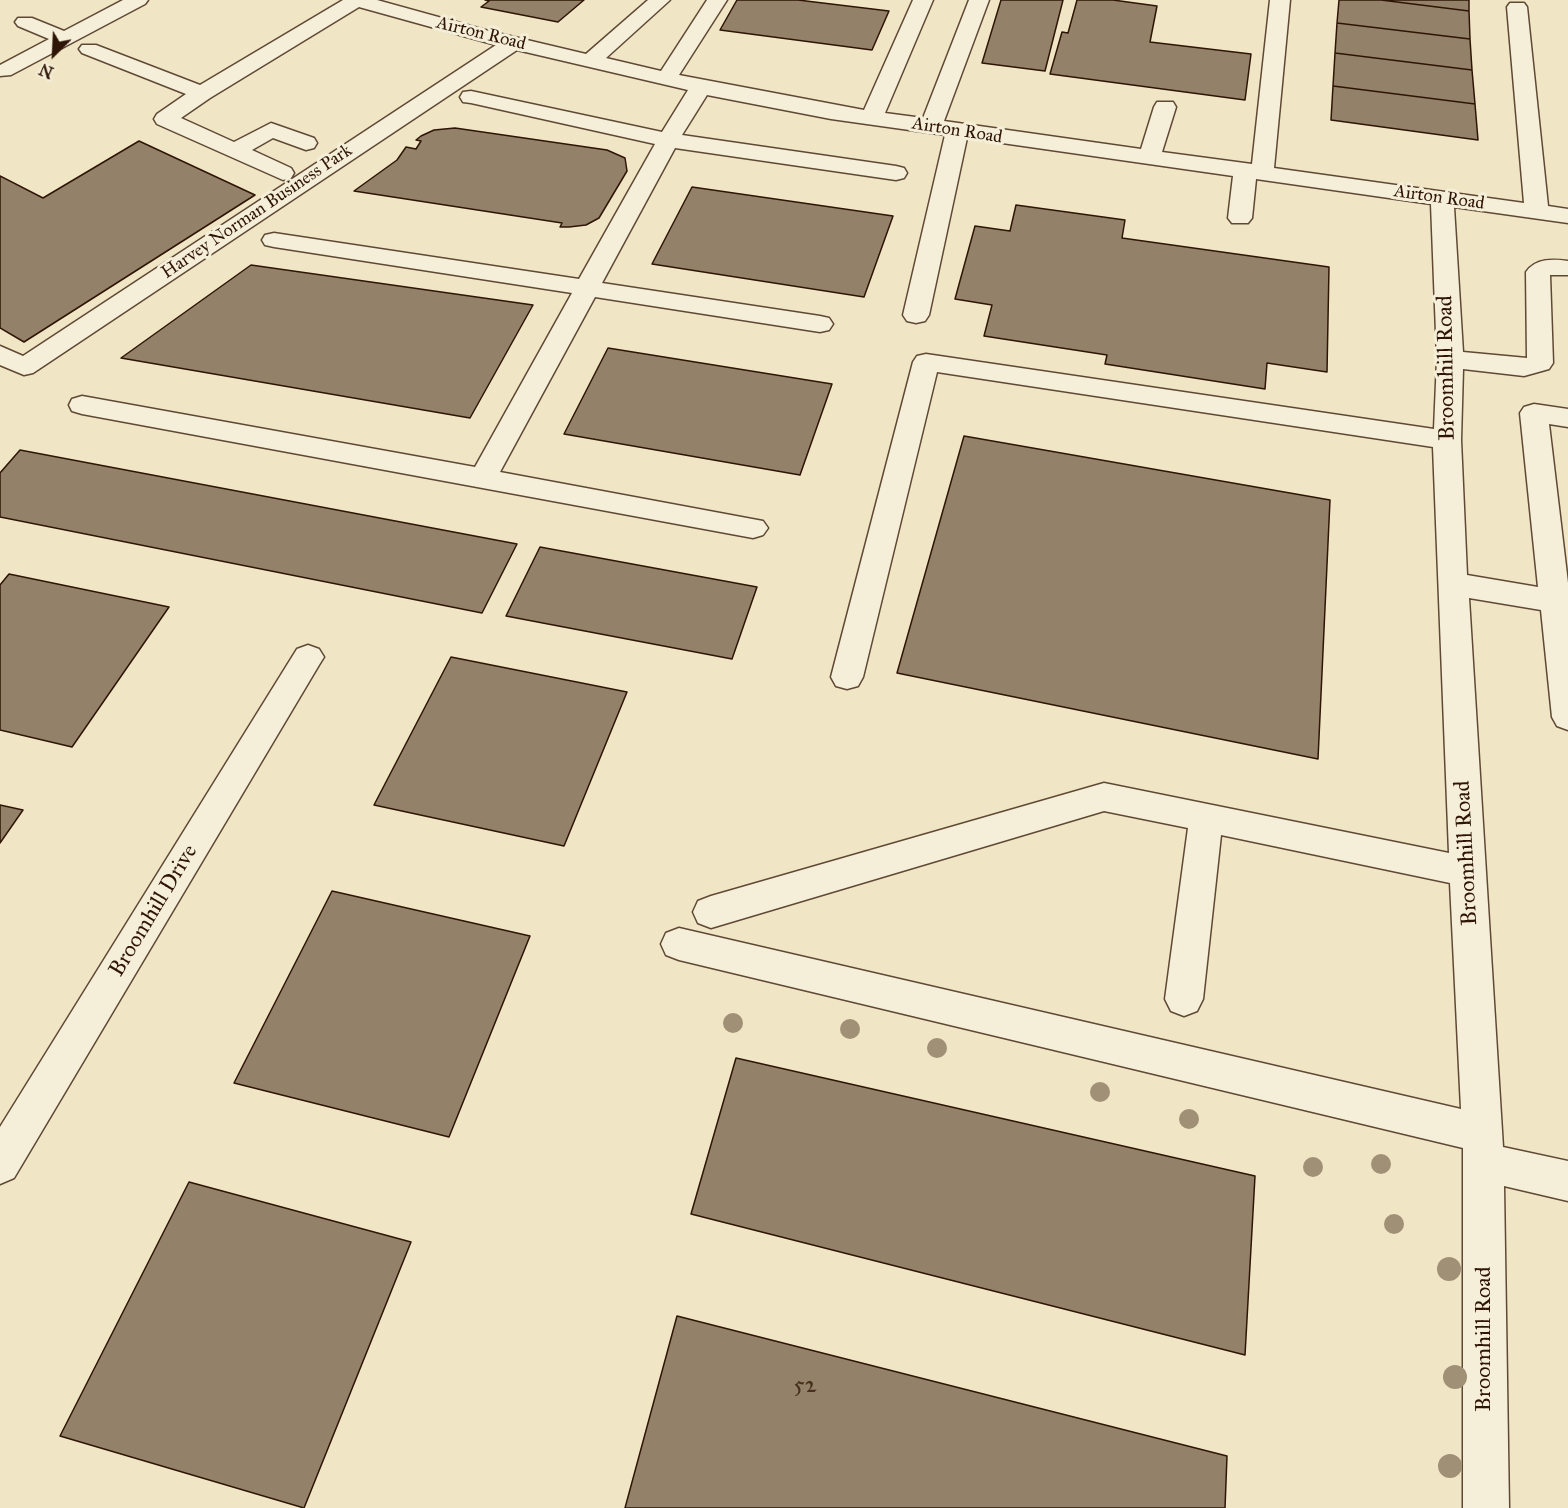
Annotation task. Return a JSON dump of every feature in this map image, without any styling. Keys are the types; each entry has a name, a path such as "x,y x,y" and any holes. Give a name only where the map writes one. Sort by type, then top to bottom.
{"street":[{"path":"4,72 138,0"},
{"path":"283,173 165,119 202,93 356,0"},
{"name":"Airton Road","path":"356,0 513,43 666,79 872,118 1568,216"},
{"path":"591,61 621,32 660,0"},
{"path":"666,79 717,0"},
{"path":"872,118 924,0"},
{"path":"931,127 979,0"},
{"path":"1240,218 1254,172 1280,0"},
{"path":"1517,7 1537,212"},
{"path":"26,22 66,39"},
{"name":"Harvey Norman Business Park","path":"0,354 24,367 513,43"},
{"path":"89,49 202,93"},
{"path":"483,478 668,140 701,87"},
{"path":"471,97 668,140 896,172"},
{"path":"1149,158 1165,107"},
{"path":"235,151 271,130 306,143"},
{"path":"916,315 957,131"},
{"name":"Broomhill Road","path":"1442,199 1450,359 1447,440 1458,711 1469,872 1482,1147 1486,1508"},
{"path":"274,240 820,324"},
{"path":"1450,359 1524,368 1540,363 1538,272 1550,266 1568,268"},
{"path":"847,677 926,362 1447,440"},
{"path":"82,405 753,528"},
{"path":"1568,418 1534,413 1560,620 1568,717"},
{"path":"1453,584 1560,620"},
{"name":"Broomhill Drive","path":"0,1164 308,657"},
{"path":"711,912 1104,797 1469,872"},
{"path":"1184,999 1206,818"},
{"path":"679,944 1482,1147 1568,1181"}],"building":[{"path":"485,0 584,0 558,22 481,7 489,1"},
{"path":"737,0 798,0 889,11 872,50 720,30"},
{"path":"1001,0 1063,0 1045,71 982,63"},
{"path":"1077,0 1113,0 1157,6 1150,42 1251,54 1245,100 1050,74 1062,32 1068,33"},
{"path":"1339,0 1381,0 1469,11 1470,39 1337,23"},
{"path":"1381,0 1469,0 1469,11"},
{"path":"1337,23 1470,39 1472,70 1335,53"},
{"path":"1335,53 1472,70 1475,104 1333,86"},
{"path":"1333,86 1475,104 1478,140 1331,120"},
{"path":"455,128 607,150 625,158 627,171 599,218 586,225 569,227 560,227 562,223 354,191 397,160 406,147 416,149 421,141 416,140 421,136 434,130"},
{"path":"139,141 255,195 24,342 0,328 0,176 43,198"},
{"path":"692,187 893,216 864,297 652,264"},
{"path":"1016,205 1125,220 1122,238 1329,267 1327,372 1267,363 1265,389 1105,364 1107,355 984,336 992,305 955,299 975,226 1010,231"},
{"path":"251,265 533,305 470,418 121,358"},
{"path":"608,348 832,384 800,475 564,434"},
{"path":"964,436 1330,500 1318,759 897,673"},
{"path":"20,450 517,544 482,613 0,517 0,473"},
{"path":"540,547 757,587 732,659 506,616"},
{"path":"9,574 169,607 72,747 0,730 0,585"},
{"path":"451,657 627,692 564,846 374,805"},
{"path":"0,805 23,810 0,843"},
{"path":"332,891 530,936 449,1137 234,1083"},
{"path":"736,1058 1255,1176 1245,1355 691,1214"},
{"path":"189,1182 411,1242 304,1508 60,1436"},
{"path":"677,1316 1227,1456 1225,1508 625,1508"}]}
